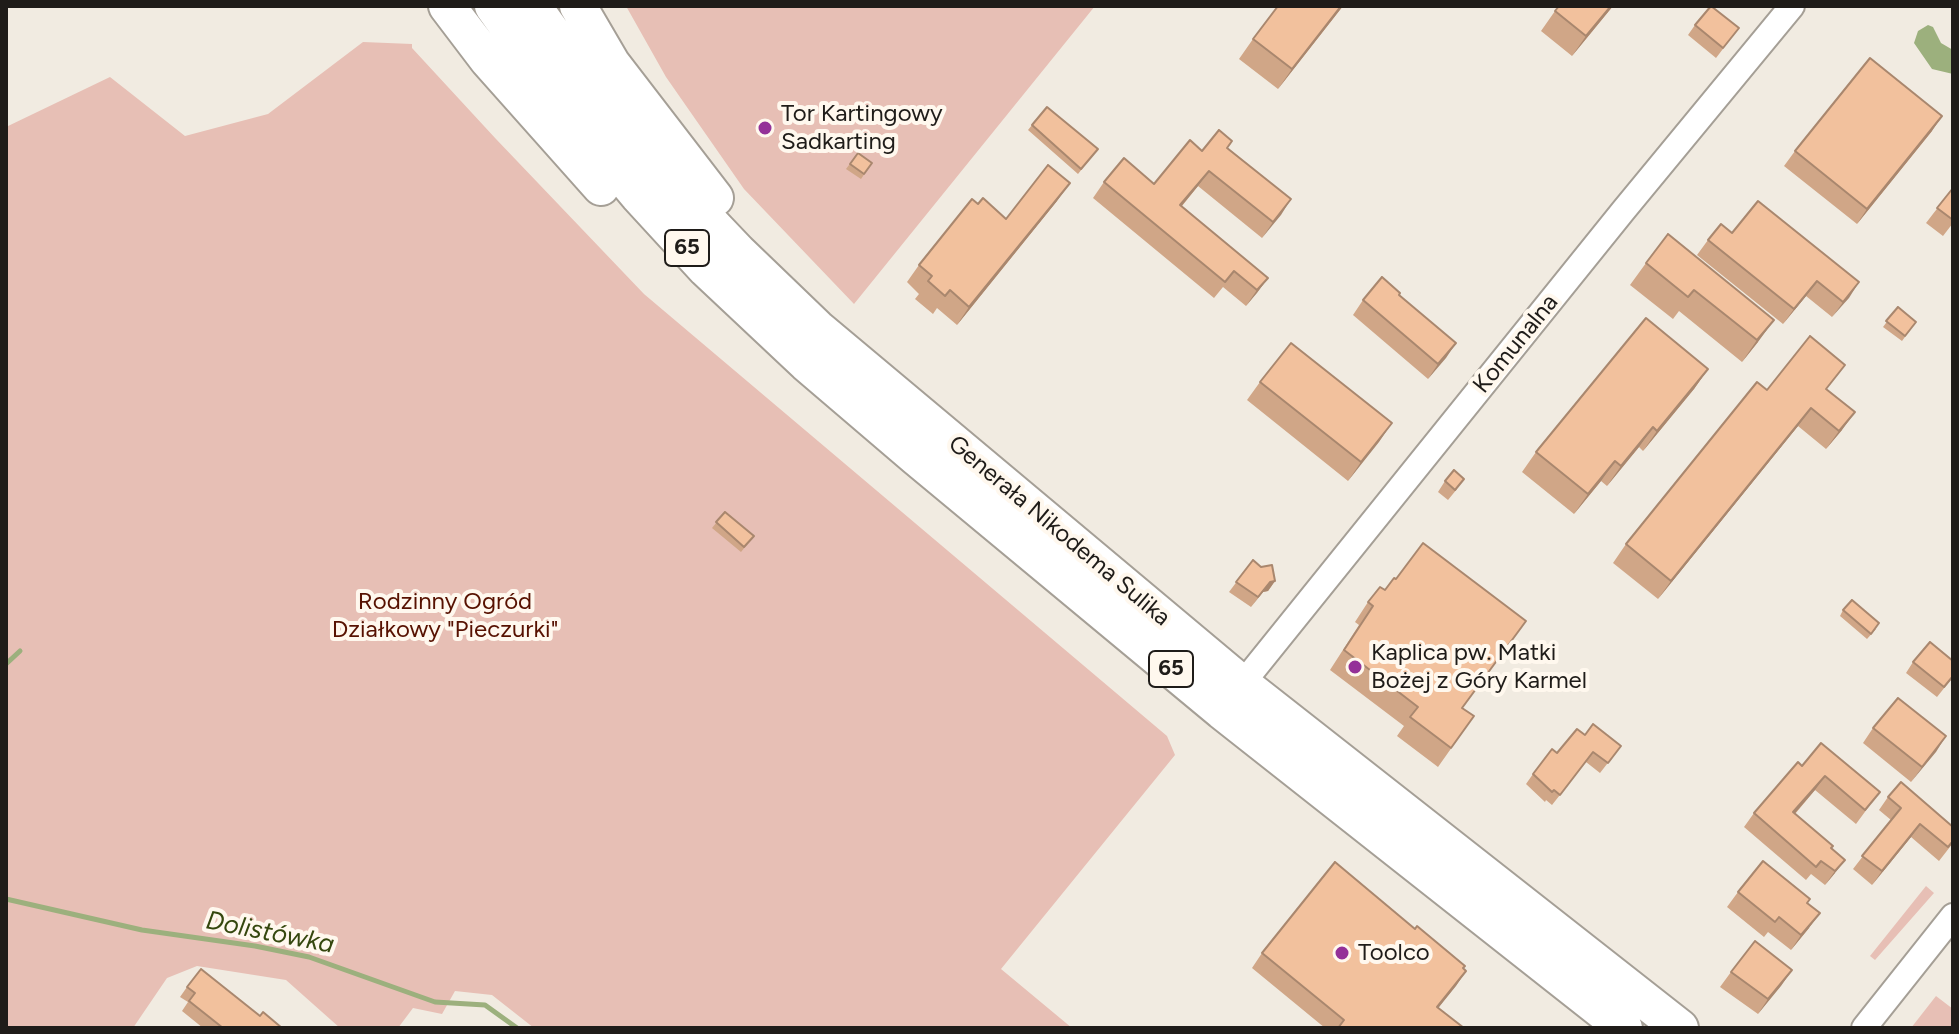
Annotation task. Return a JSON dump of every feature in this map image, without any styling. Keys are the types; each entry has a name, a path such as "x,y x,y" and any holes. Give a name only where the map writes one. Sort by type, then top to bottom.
{"highway":[{"path":"447,6 488,60 549,130 682,273 819,393 916,457"},
{"name":"Generała Nikodema Sulika","path":"493,6 571,115 638,195 706,269 806,363 1222,711 1624,1028"},
{"name":"Generała Nikodema Sulika","path":"533,6 592,88 658,168 738,252 817,328 1242,684 1680,1028"},
{"path":"578,6 612,64 730,217 757,250 829,319 882,384"}],"street":[{"name":"Komunalna","path":"1242,684 1792,6"},
{"path":"1864,1028 1953,916"}],"green space":[{"path":"626,6 1095,6 854,304 744,189 666,77"},
{"name":"Rodzinny Ogród Działkowy \"Pieczurki\"","path":"363,42 412,44 412,48 496,139 644,294 1167,736 1175,755 1001,969 1072,1028 534,1028 492,995 455,991 442,1014 413,1008 398,1028 340,1028 286,980 197,966 167,978 133,1028 6,1028 6,127 110,77 185,136 268,114"},
{"path":"1926,886 1934,893 1875,960 1870,956"},
{"path":"1936,996 1953,1009 1953,1028 1911,1028"}],"shaded area":[{"path":"1928,25 1933,27 1941,43 1953,50 1953,74 1932,69 1914,43 1918,31"}],"building":[{"path":"1278,6 1341,6 1292,69 1253,39"},
{"path":"1559,6 1611,6 1586,36 1555,11"},
{"path":"1711,6 1739,28 1723,48 1695,25"},
{"path":"1870,58 1942,116 1867,209 1795,151"},
{"path":"1047,107 1098,149 1081,169 1032,125"},
{"path":"1219,130 1232,141 1227,148 1291,199 1273,222 1209,171 1180,205 1268,278 1257,290 1234,271 1225,282 1104,182 1124,158 1154,184 1190,140 1202,151"},
{"path":"858,153 872,163 864,174 850,164"},
{"path":"1048,165 1070,183 969,307 950,290 945,296 928,281 932,276 919,265 972,199 978,204 983,198 1006,219"},
{"path":"1953,188 1953,220 1937,208"},
{"path":"1758,201 1859,282 1843,302 1817,281 1794,309 1708,240 1721,224 1732,233"},
{"path":"1668,234 1774,320 1757,340 1694,290 1688,297 1646,263"},
{"path":"1382,277 1456,343 1438,364 1363,300"},
{"path":"1898,307 1916,322 1905,336 1886,321"},
{"path":"1646,318 1708,369 1657,431 1653,427 1621,466 1615,461 1588,494 1536,452"},
{"path":"1810,336 1845,365 1826,389 1855,412 1839,431 1811,408 1671,581 1626,544 1757,382 1767,390"},
{"path":"1291,343 1392,423 1361,462 1260,382"},
{"path":"1454,470 1464,479 1455,490 1445,481"},
{"path":"725,512 754,536 744,547 716,522"},
{"path":"1423,543 1526,621 1462,708 1474,716 1451,748 1410,717 1418,707 1344,650 1373,606 1368,602 1380,587 1385,590 1396,579"},
{"path":"1253,560 1261,567 1272,565 1275,581 1270,582 1258,597 1236,582"},
{"path":"1852,600 1879,623 1871,634 1843,610"},
{"path":"1930,642 1953,661 1953,676 1944,687 1913,662"},
{"path":"1898,698 1946,736 1922,767 1873,728"},
{"path":"1593,724 1621,746 1608,763 1593,752 1560,795 1554,790 1552,792 1533,774 1552,749 1557,753 1577,729 1585,735"},
{"path":"1821,743 1880,792 1865,810 1825,776 1793,812 1845,860 1835,871 1821,861 1816,867 1754,813 1798,762 1802,766"},
{"path":"1901,782 1953,827 1953,841 1948,847 1920,824 1882,871 1862,856 1901,808 1888,797"},
{"path":"1763,861 1810,899 1807,903 1820,913 1801,935 1779,917 1775,922 1738,892"},
{"name":"Toolco","path":"1335,862 1465,966 1466,971 1437,1007 1464,1028 1338,1028 1344,1020 1262,953"},
{"path":"1755,941 1792,970 1768,999 1731,972"},
{"path":"201,969 260,1016 263,1012 282,1028 223,1028 189,1001 195,993 187,987"}],"waterway":[{"path":"6,664 20,651"},
{"name":"Dolistówka","path":"6,899 142,930 309,957 435,1002 485,1005 517,1028"}],"place":[{"name":"Tor Kartingowy Sadkarting","path":"765,128"},
{"name":"Kaplica pw. Matki Bożej z Góry Karmel","path":"1355,667"},
{"name":"Toolco","path":"1342,953"}]}
